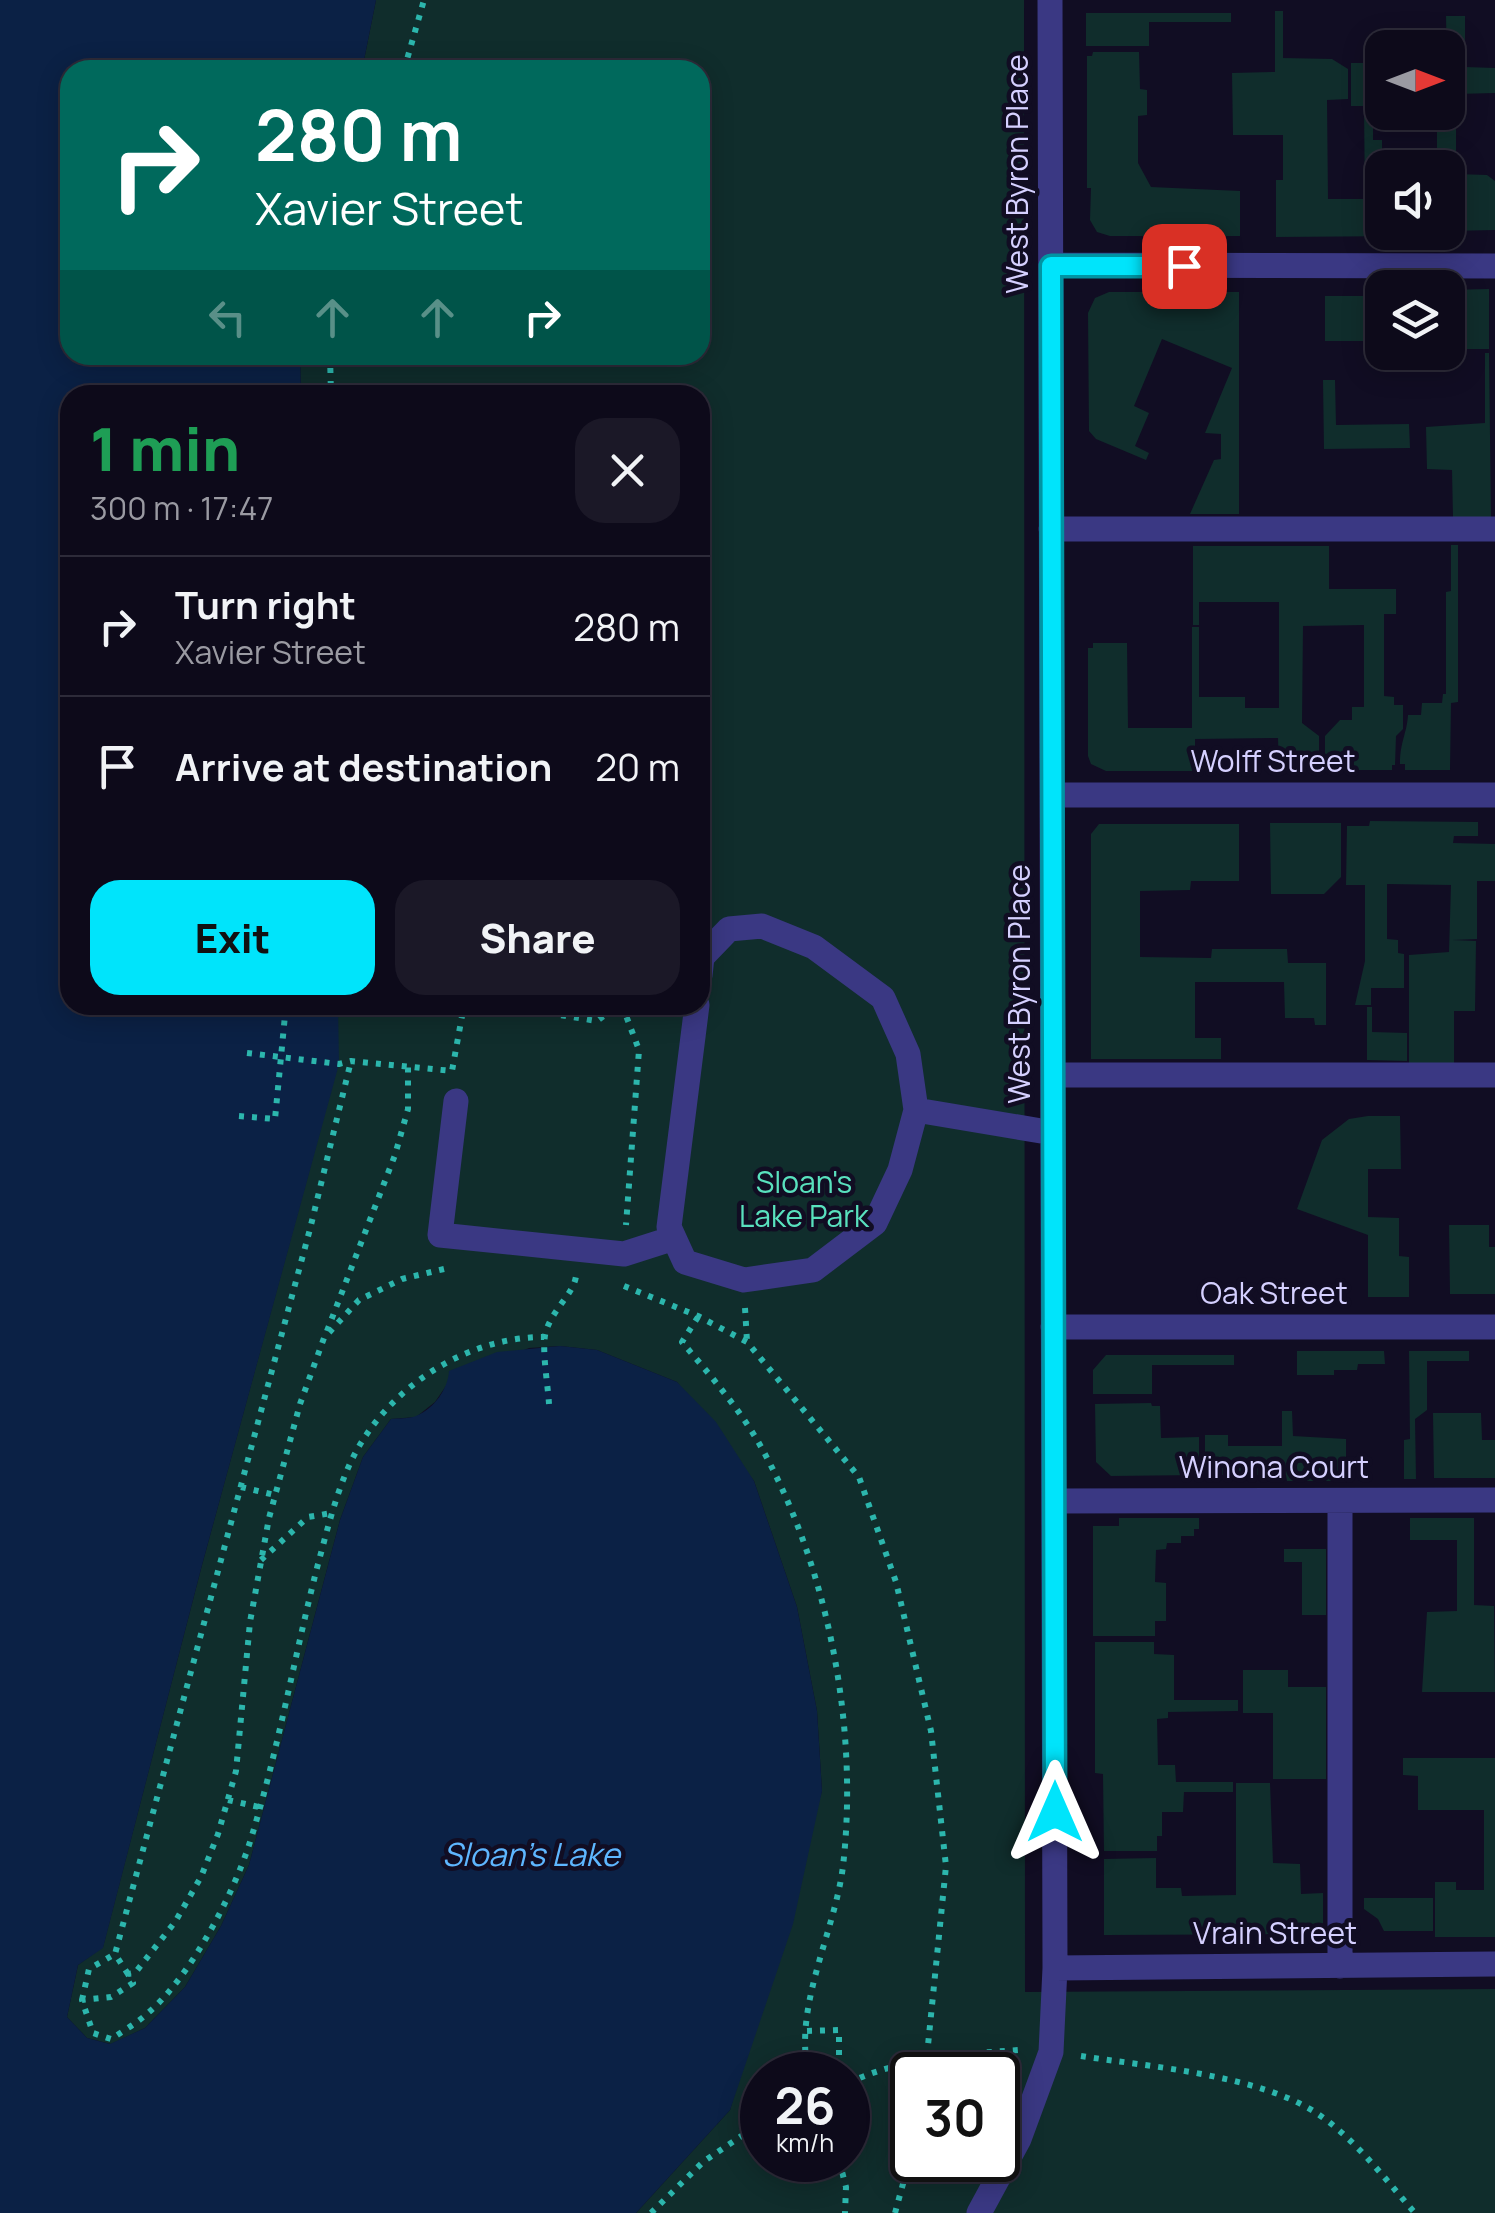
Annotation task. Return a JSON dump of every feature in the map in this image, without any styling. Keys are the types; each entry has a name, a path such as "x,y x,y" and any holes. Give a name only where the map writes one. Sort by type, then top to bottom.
{"street":[{"name":"West Byron Place","path":"980,2213 1019,2139 1051,2052 1055,1968 1050,0"},
{"path":"1051,266 1495,266"},
{"path":"1052,530 1495,529"},
{"name":"Wolff Street","path":"1052,795 1495,794"},
{"path":"695,1015 670,1226 674,1238 686,1262 744,1280 813,1270 875,1223 900,1170 916,1110 908,1054 882,998 814,948 762,926 728,929 710,949"},
{"path":"1052,1075 1495,1075"},
{"path":"456,1100 440,1235 624,1254 674,1238"},
{"path":"916,1110 1052,1134"},
{"name":"Oak Street","path":"1053,1327 1495,1326"},
{"path":"1340,1500 1340,1966"},
{"name":"Winona Court","path":"1054,1502 1495,1500"},
{"name":"Vrain Street","path":"1055,1968 1495,1964"}],"path":[{"path":"407,60 424,0"},
{"path":"239,1116 275,1119 285,1015"},
{"path":"247,1052 338,1064 352,1061 452,1071 462,1015"},
{"path":"560,1015 597,1021 606,1015"},
{"path":"624,1015 638,1050 624,1254"},
{"path":"352,1061 115,1954 89,1969 82,2000 93,2033 111,2040 147,2015 214,1926 248,1848 332,1513 359,1446 379,1417 423,1376 473,1350 525,1337 544,1337"},
{"path":"128,1974 135,1973 175,1922 218,1834 236,1771 250,1622 275,1495 300,1404 394,1155 408,1109 408,1067"},
{"path":"324,1338 359,1300 402,1279 458,1268"},
{"path":"558,1273 592,1279"},
{"path":"548,1404 544,1337 556,1306 574,1287 576,1275"},
{"path":"609,1282 698,1316 747,1342 858,1477 896,1582 930,1731 946,1866 927,2052"},
{"path":"698,1316 682,1342 718,1384 759,1444 784,1498 828,1624 843,1706 847,1776 843,1865 833,1920 811,1994 808,2052"},
{"path":"241,1487 275,1495"},
{"path":"261,1560 308,1517 332,1513"},
{"path":"228,1800 259,1807"},
{"path":"82,2000 111,1996 133,1983 115,1954"},
{"path":"808,2031 840,2030 840,2052"},
{"path":"1020,2052 1051,2052 1212,2076 1280,2096 1316,2112 1349,2139 1414,2213"},
{"path":"651,2213 703,2162 740,2137"},
{"path":"845,2182 845,2213"},
{"path":"895,2213 904,2182"}],"green space":[{"name":"Sloan's Lake Park","path":"376,0 1024,0 1025,1992 1495,1989 1495,2213 636,2213 730,2110 740,2075 740,2182 870,2182 870,2052 747,2052 822,1791 817,1711 797,1607 754,1481 677,1382 597,1350 529,1348 448,1383 435,1402 416,1417 391,1419 363,1457 340,1520 249,1865 221,1926 185,1987 145,2028 111,2044 87,2038 67,2017 78,1965 103,1947 338,1065 338,1015 710,1015 710,385 301,385 300,365 710,365 710,60 364,60"},
{"path":"1275,11 1283,11 1283,58 1332,59 1348,69 1348,99 1327,100 1328,199 1365,199 1365,236 1276,237 1276,180 1283,180 1283,135 1233,135 1232,73 1275,72"},
{"path":"1086,13 1231,13 1231,22 1149,22 1149,46 1086,46"},
{"path":"1446,16 1465,16 1465,30 1446,30"},
{"path":"1093,52 1139,52 1140,89 1147,90 1147,115 1138,116 1138,163 1151,187 1240,191 1240,236 1110,236 1097,232 1090,220 1091,188 1087,188 1087,56"},
{"path":"1351,63 1365,63 1365,106 1351,106"},
{"path":"1465,67 1495,68 1495,93 1465,94"},
{"path":"1364,108 1365,130 1373,130 1373,140 1382,140 1382,150 1365,150 1365,199"},
{"path":"1437,130 1456,130 1456,150 1437,150"},
{"path":"1465,174 1487,175 1495,181 1495,230 1465,231"},
{"path":"1489,289 1489,349 1465,349 1465,290"},
{"path":"1109,292 1239,292 1239,514 1190,514 1214,460 1221,459 1221,434 1205,433 1232,368 1162,339 1134,406 1149,413 1135,446 1149,453 1146,460 1096,439 1089,431 1088,313 1095,298"},
{"path":"1325,296 1365,296 1365,341 1325,341"},
{"path":"1485,353 1489,353 1491,517 1453,517 1452,470 1427,469 1426,427 1485,423"},
{"path":"1323,380 1335,380 1336,425 1409,424 1410,448 1324,449"},
{"path":"1451,545 1458,545 1458,702 1451,703 1450,770 1405,770 1400,756 1408,715 1421,715 1422,703 1442,703 1446,694 1446,592 1451,591"},
{"path":"1193,546 1329,546 1329,589 1396,589 1396,614 1384,614 1384,696 1394,697 1394,705 1403,705 1403,729 1396,736 1392,770 1330,770 1330,765 1325,765 1325,736 1340,720 1352,720 1352,707 1364,707 1364,625 1303,626 1302,723 1319,736 1319,766 1314,770 1279,770 1278,738 1195,739 1195,771 1106,771 1091,764 1088,648 1093,648 1093,643 1127,643 1128,728 1192,728 1192,627 1199,627 1199,697 1245,697 1245,708 1279,708 1279,602 1199,602 1199,625 1193,625"},
{"path":"1370,821 1478,822 1478,836 1454,836 1453,843 1495,844 1495,881 1477,881 1477,939 1452,940 1476,941 1475,1011 1454,1011 1454,1063 1409,1063 1409,955 1449,952 1451,885 1387,884 1387,939 1398,940 1398,953 1404,954 1404,988 1371,988 1371,1005 1355,1005 1365,961 1365,885 1346,885 1347,826 1369,826"},
{"path":"1270,823 1341,823 1341,877 1324,894 1271,894"},
{"path":"1099,824 1239,824 1239,881 1191,881 1190,890 1140,891 1140,957 1211,958 1212,949 1287,949 1288,963 1326,963 1326,1025 1315,1025 1314,1018 1285,1018 1284,982 1195,982 1195,1038 1221,1038 1221,1059 1091,1059 1091,834"},
{"path":"1367,1007 1372,1007 1372,1032 1407,1033 1407,1061 1367,1060"},
{"path":"1400,1116 1401,1169 1368,1169 1368,1217 1399,1218 1399,1256 1409,1257 1409,1297 1368,1297 1368,1235 1297,1209 1322,1140 1349,1119"},
{"path":"1449,1225 1489,1225 1489,1247 1495,1247 1495,1294 1450,1294"},
{"path":"1297,1351 1384,1351 1385,1364 1358,1364 1357,1370 1334,1370 1334,1375 1297,1375"},
{"path":"1409,1351 1469,1351 1469,1361 1427,1361 1427,1410 1415,1419 1416,1479 1404,1479 1404,1440 1410,1439"},
{"path":"1106,1355 1234,1355 1234,1365 1152,1365 1152,1394 1093,1394 1093,1370"},
{"path":"1095,1404 1160,1406 1161,1438 1199,1437 1199,1475 1111,1476 1096,1462"},
{"path":"1282,1411 1292,1411 1293,1436 1346,1439 1346,1474 1338,1474 1337,1481 1287,1481 1286,1475 1205,1475 1205,1435 1228,1435 1228,1446 1282,1446"},
{"path":"1433,1413 1481,1413 1482,1440 1495,1440 1495,1478 1434,1478"},
{"path":"1119,1518 1199,1518 1194,1536 1181,1536 1181,1543 1167,1543 1166,1549 1156,1550 1155,1582 1166,1583 1166,1621 1155,1621 1155,1636 1093,1636 1093,1526 1119,1526"},
{"path":"1410,1518 1474,1518 1474,1605 1494,1606 1495,1692 1422,1692 1427,1612 1457,1611 1457,1540 1410,1540"},
{"path":"1284,1549 1326,1549 1326,1615 1302,1615 1302,1562 1284,1562"},
{"path":"1095,1642 1154,1642 1154,1654 1174,1655 1174,1700 1238,1700 1238,1711 1168,1712 1168,1718 1157,1719 1158,1765 1175,1765 1176,1782 1233,1782 1233,1792 1184,1792 1183,1812 1162,1812 1162,1836 1157,1836 1157,1851 1104,1851 1103,1774 1095,1773"},
{"path":"1243,1670 1288,1670 1288,1687 1326,1687 1326,1779 1273,1779 1273,1713 1243,1713"},
{"path":"1403,1758 1495,1758 1495,1937 1435,1937 1435,1882 1456,1882 1456,1890 1484,1890 1484,1810 1418,1810 1418,1776 1403,1775"},
{"path":"1236,1783 1270,1783 1273,1863 1300,1864 1301,1894 1323,1893 1323,1934 1104,1935 1104,1859 1156,1858 1156,1888 1181,1888 1182,1896 1236,1895"},
{"path":"1364,1898 1433,1898 1433,1931 1384,1931 1378,1919 1364,1909"}],"water":[{"name":"Sloan's Lake","path":"0,0 376,0 364,60 60,60 60,365 300,365 301,385 60,385 60,1015 338,1015 339,1064 202,1565 103,1948 78,1965 67,2017 87,2038 110,2044 145,2028 185,1987 221,1926 249,1865 340,1520 363,1457 391,1419 423,1413 439,1398 449,1371 497,1352 560,1346 597,1350 677,1382 716,1422 754,1481 797,1607 817,1711 822,1791 793,1924 750,2052 740,2052 740,2080 730,2110 636,2213 0,2213"}],"route":[{"path":"1055,1812 1051,266 1184,266"}]}
